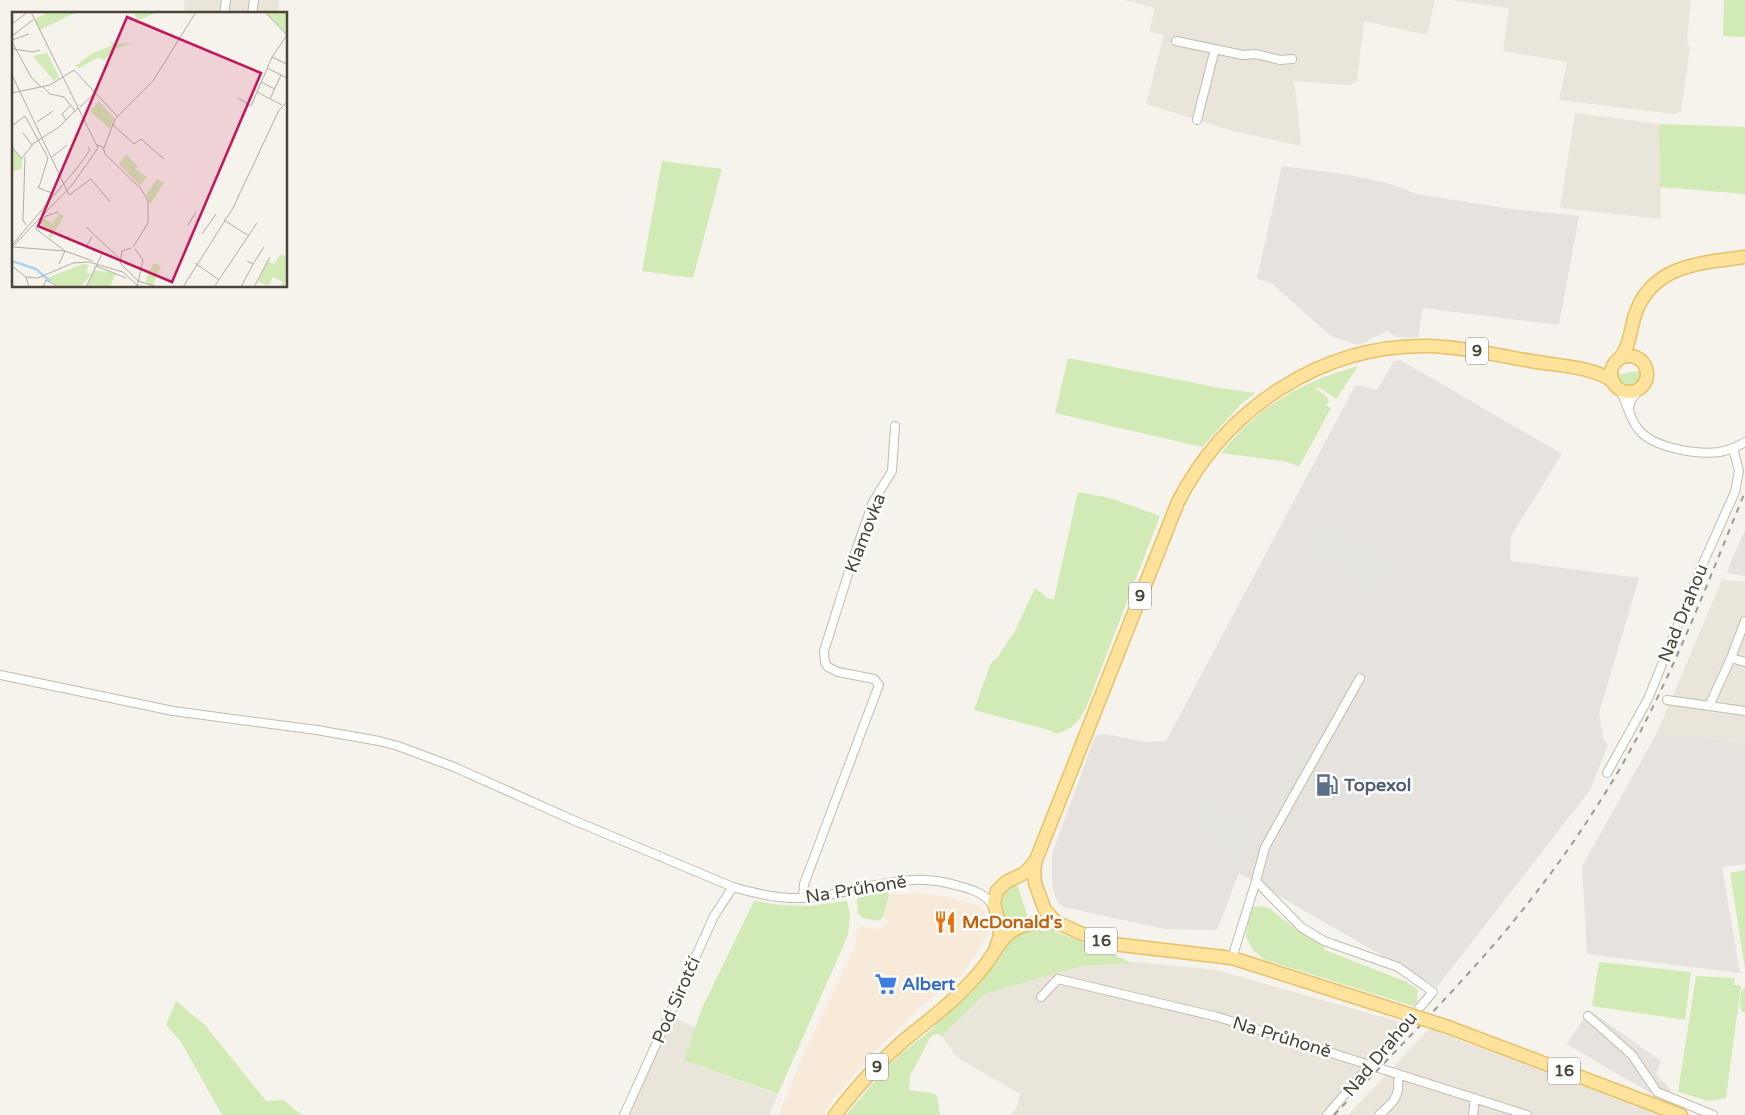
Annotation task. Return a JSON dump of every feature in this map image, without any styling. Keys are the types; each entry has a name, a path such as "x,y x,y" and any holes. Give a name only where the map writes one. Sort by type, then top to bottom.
{"main road":[{"path":"1616,386 1611,373 1626,349 1635,313 1650,288 1675,270 1691,265 1745,257"},
{"path":"1631,334 1635,350 1639,359 1645,365 1647,374 1645,382 1640,388"},
{"name":"9","path":"834,1115 881,1062 965,989 1010,932 1025,926 1039,915 1042,902 1034,876 1036,860 1178,502 1209,453 1242,417 1266,398 1304,375 1336,362 1381,350 1412,347 1444,347 1478,351 1587,371 1605,376 1616,386 1627,392 1640,388"},
{"name":"9","path":"1587,371 1606,368 1617,361 1631,356 1639,359"},
{"name":"9","path":"996,948 1000,935 995,895 1002,885 1025,873 1036,860"},
{"path":"1014,879 1027,881 1038,889"},
{"name":"16","path":"1042,902 1048,914 1062,924 1091,938 1113,944 1232,958 1448,1027 1681,1115"},
{"path":"996,911 1007,924 1025,926"},
{"name":"16","path":"1025,926 1044,922 1062,924"}],"street":[{"path":"1176,41 1243,55 1256,54 1280,60 1292,59"},
{"path":"1197,120 1215,49"},
{"path":"1616,386 1638,430 1646,438 1658,444 1706,452 1722,451 1745,442"},
{"path":"1629,411 1631,400 1640,388"},
{"name":"Klamovka","path":"803,898 804,884 879,685 874,679 832,670 825,663 824,652 874,498 892,471 894,426"},
{"name":"Nad Drahou","path":"1607,773 1648,699 1700,570 1735,492 1739,471 1733,448"},
{"path":"1709,706 1732,658 1745,621"},
{"path":"1732,658 1745,662"},
{"name":"Na Průhoně","path":"0,675 173,711 317,730 398,746 454,767 573,820 733,887 770,897 803,898 831,895 884,883 915,880 935,881 973,889 988,889 1002,885"},
{"path":"1232,958 1265,847 1360,678"},
{"path":"1667,700 1745,711"},
{"name":"Nad Drahou","path":"1256,881 1301,928 1324,941 1398,967 1433,992 1327,1115"},
{"name":"Pod Sirotčí","path":"627,1114 714,916 733,887"},
{"name":"Na Průhoně","path":"973,889 983,895 996,911"},
{"name":"Na Průhoně","path":"1041,997 1058,979 1218,1017 1527,1115"},
{"path":"1588,1016 1632,1054 1657,1092 1713,1115"},
{"path":"1379,1115 1397,1098 1398,1074"},
{"path":"1473,1115 1475,1098"}],"shaded area":[{"path":"184,0 279,0 278,12 185,12"},
{"path":"1125,0 1435,0 1427,35 1364,21 1357,82 1349,85 1293,81 1301,146 1233,131 1146,104 1164,35 1149,32 1155,8"},
{"path":"1449,0 1691,0 1687,42 1690,48 1681,111 1675,114 1559,100 1567,62 1503,51 1509,8"},
{"path":"1575,113 1659,124 1661,219 1560,208"},
{"path":"1282,166 1349,175 1387,183 1417,194 1511,209 1579,216 1559,325 1423,308 1418,338 1395,337 1388,331 1369,339 1365,343 1356,345 1331,336 1271,283 1257,279"},
{"path":"1400,360 1562,454 1511,536 1510,561 1639,578 1599,713 1603,738 1608,745 1590,790 1437,987 1239,873 1217,930 1164,929 1064,907 1055,896 1052,882 1052,854 1094,739 1097,735 1105,734 1146,742 1166,741 1355,386 1359,385 1377,390 1394,361"},
{"path":"1329,529 1386,563 1370,582 1317,549"},
{"path":"1745,530 1745,576 1727,573 1732,559"},
{"path":"1722,580 1745,582 1745,743 1657,733"},
{"path":"1657,733 1745,743 1745,864 1722,867 1740,973 1587,954 1582,866"},
{"path":"1200,803 1255,838 1244,858 1193,812"},
{"path":"919,893 943,896 981,906 990,926 983,943 962,975 926,1002 874,1052 830,1102 824,1115 779,1115 804,1053 856,945 855,935 860,926 881,929 889,922 883,916 889,895"},
{"path":"1136,962 1216,970 1411,1025 1326,1115 1011,1115 1017,1106 1020,1094 963,1061 955,1055 942,1036 985,994 1081,966"},
{"path":"1589,1010 1661,1061 1656,1074 1671,1090 1667,1103 1567,1044"},
{"path":"671,1016 696,1028 684,1060 778,1095 769,1115 630,1115"},
{"path":"1429,1029 1660,1115 1348,1115"}],"green space":[{"path":"1724,0 1745,0 1745,37 1723,36"},
{"path":"1659,124 1745,127 1745,194 1660,187"},
{"path":"662,161 722,169 693,278 642,271"},
{"path":"1068,358 1220,388 1255,393 1242,403 1202,447 1055,413"},
{"path":"1358,366 1336,399 1317,387 1316,389 1325,395 1329,401 1326,405 1331,408 1299,467 1288,462 1221,453 1251,422 1282,398 1317,380"},
{"path":"1642,370 1641,380 1634,386 1624,386 1616,375"},
{"path":"1078,492 1110,498 1160,516 1086,708 1074,725 1056,734 1052,731 974,710 991,663 997,658 1015,631 1035,588 1049,599 1054,599"},
{"path":"1745,870 1745,969 1730,873"},
{"path":"1017,884 1029,920 1017,923 1009,921 1004,917 1000,905 1004,892 1009,887"},
{"path":"886,891 889,895 883,916 879,921 863,918 858,914 857,900 859,896"},
{"path":"754,901 781,905 809,906 847,901 850,915 848,935 778,1094 684,1060 702,1008"},
{"path":"1253,907 1269,908 1297,930 1322,944 1325,950 1407,982 1418,990 1417,1002 1413,1006 1263,959 1252,949 1246,936 1249,912"},
{"path":"1039,928 1051,930 1131,963 1081,966 985,994 942,1036 937,1034 931,1036 910,1076 909,1090 932,1093 937,1096 940,1115 846,1115 902,1053 931,1030 972,992 1011,938 1024,931"},
{"path":"1599,962 1691,972 1685,1020 1592,1006"},
{"path":"1696,976 1735,978 1734,985 1741,986 1726,1098 1709,1101 1678,1092"},
{"path":"1745,987 1745,1013 1741,1010 1740,1001"},
{"path":"176,1001 205,1025 266,1101 283,1100 302,1115 222,1115 181,1042 166,1025"}],"railway":[{"path":"1334,1115 1497,941 1548,877 1594,811 1622,765 1657,699 1688,630 1745,492"}],"place":[{"name":"Topexol","path":"1327,785"},
{"name":"McDonald's","path":"945,922"},
{"name":"Albert","path":"886,984"}]}
